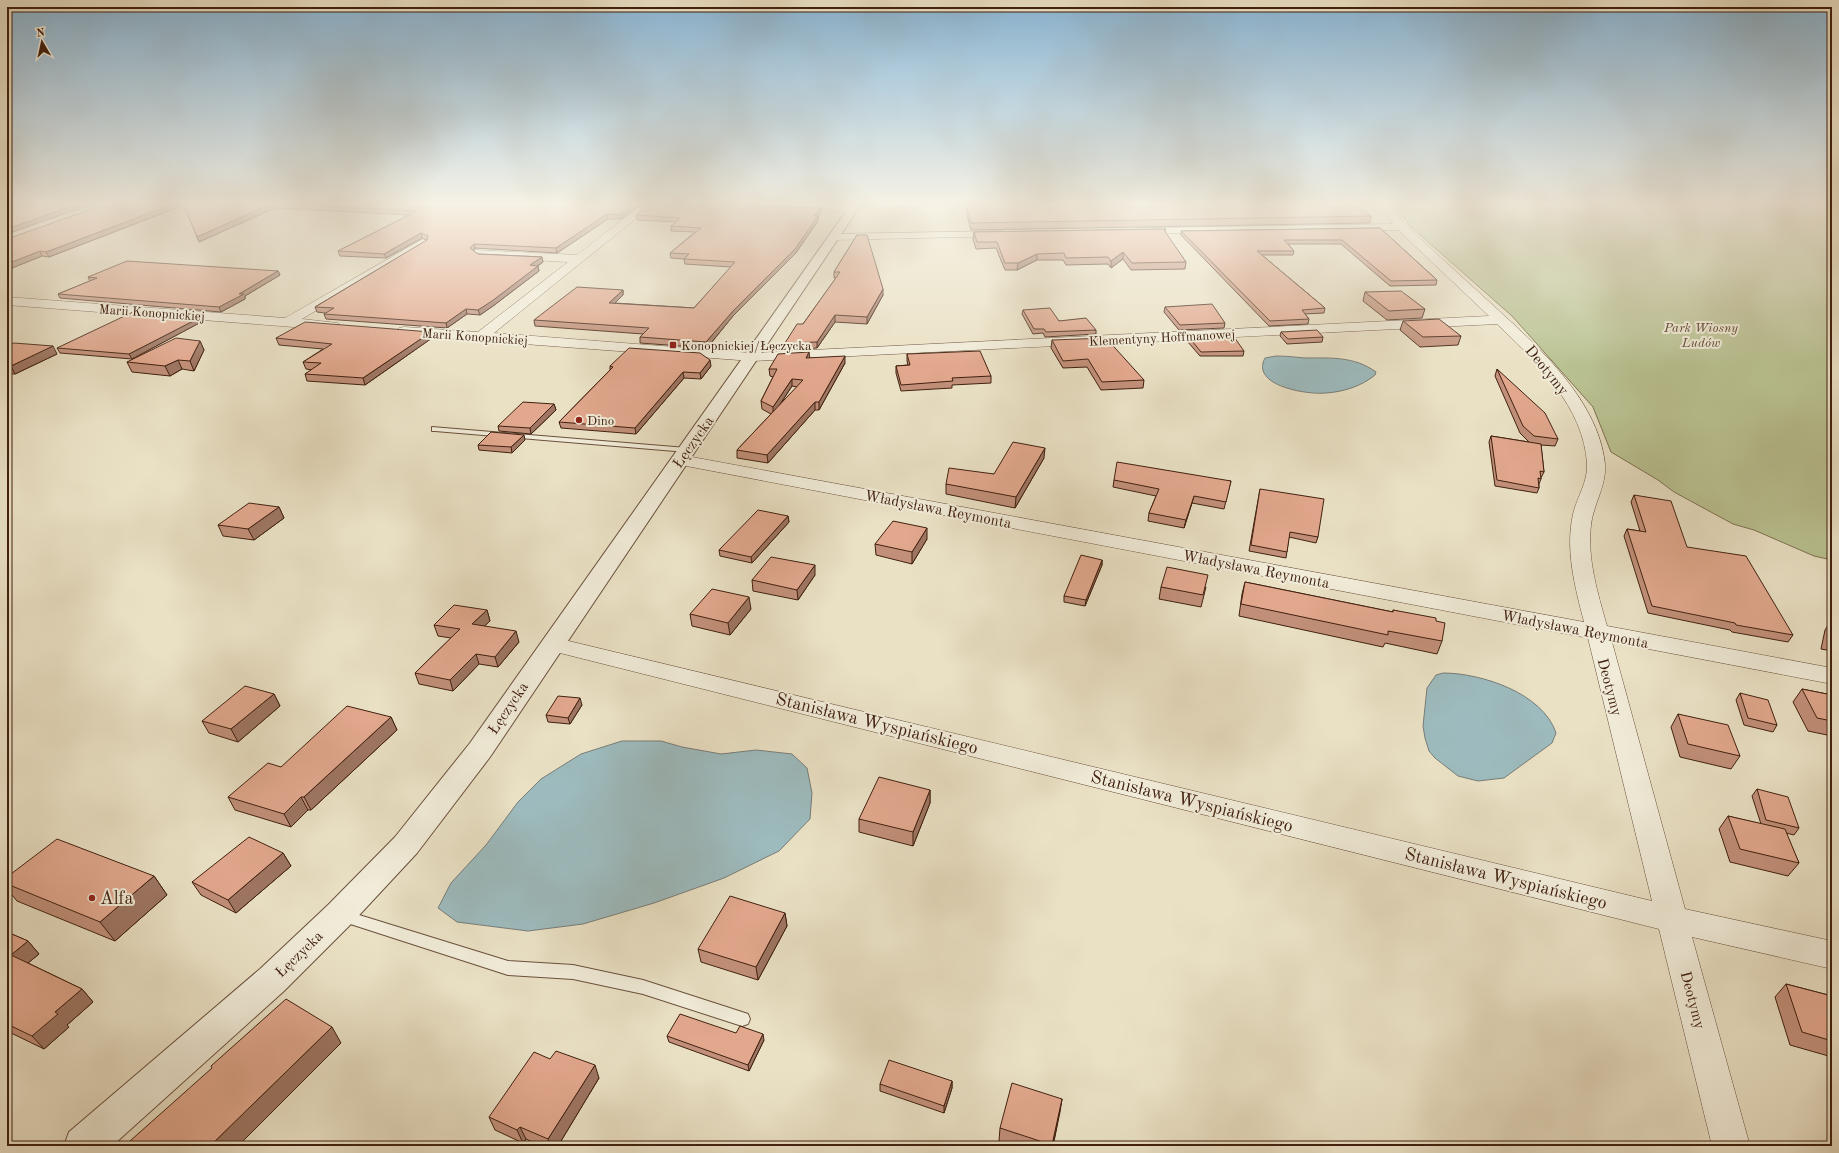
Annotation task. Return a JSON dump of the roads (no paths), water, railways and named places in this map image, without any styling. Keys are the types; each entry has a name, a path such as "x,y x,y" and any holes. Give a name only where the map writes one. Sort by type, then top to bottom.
{"street":[{"path":"288,322 396,257"},
{"path":"554,257 577,258"},
{"name":"Łęczycka","path":"82,1146 272,980 339,915 406,845 480,750 820,257"},
{"name":"Deotymy","path":"1433,257 1527,344 1552,374 1580,415 1594,451 1596,466 1594,480 1583,514 1579,537 1582,566 1596,633 1731,1146"},
{"path":"481,337 577,258"},
{"name":"Marii Konopnickiej","path":"7,301 350,327"},
{"name":"Klementyny Hoffmanowej","path":"752,357 1501,320"},
{"name":"Marii Konopnickiej","path":"388,330 752,357"},
{"name":"Władysława Reymonta","path":"684,455 1596,633 1832,676"},
{"name":"Stanisława Wyspiańskiego","path":"552,644 1672,919 1832,956"}],"lane":[{"path":"435,429 684,455"},
{"path":"339,915 508,968 573,972 643,987 742,1019"}],"water":[{"path":"1276,356 1342,359 1359,363 1376,372 1370,379 1346,390 1326,393 1307,392 1283,387 1273,382 1266,376 1263,368 1265,358"},
{"path":"1443,673 1458,674 1492,681 1525,696 1549,719 1556,733 1552,743 1504,778 1478,781 1458,776 1435,758 1429,751 1423,726 1427,688 1436,675"},
{"path":"622,741 661,741 682,747 721,754 756,750 792,754 807,768 812,793 810,819 779,851 724,878 654,903 583,924 528,931 457,922 438,908 451,883 486,845 518,802 541,779 581,754"}],"place":[{"name":"Konopnickiej/Łęczycka","path":"673,345"},
{"name":"Dino","path":"579,420"},
{"name":"Alfa","path":"92,898"}],"park label":[{"name":"Park Wiosny Ludów","path":"1701,334"}]}
